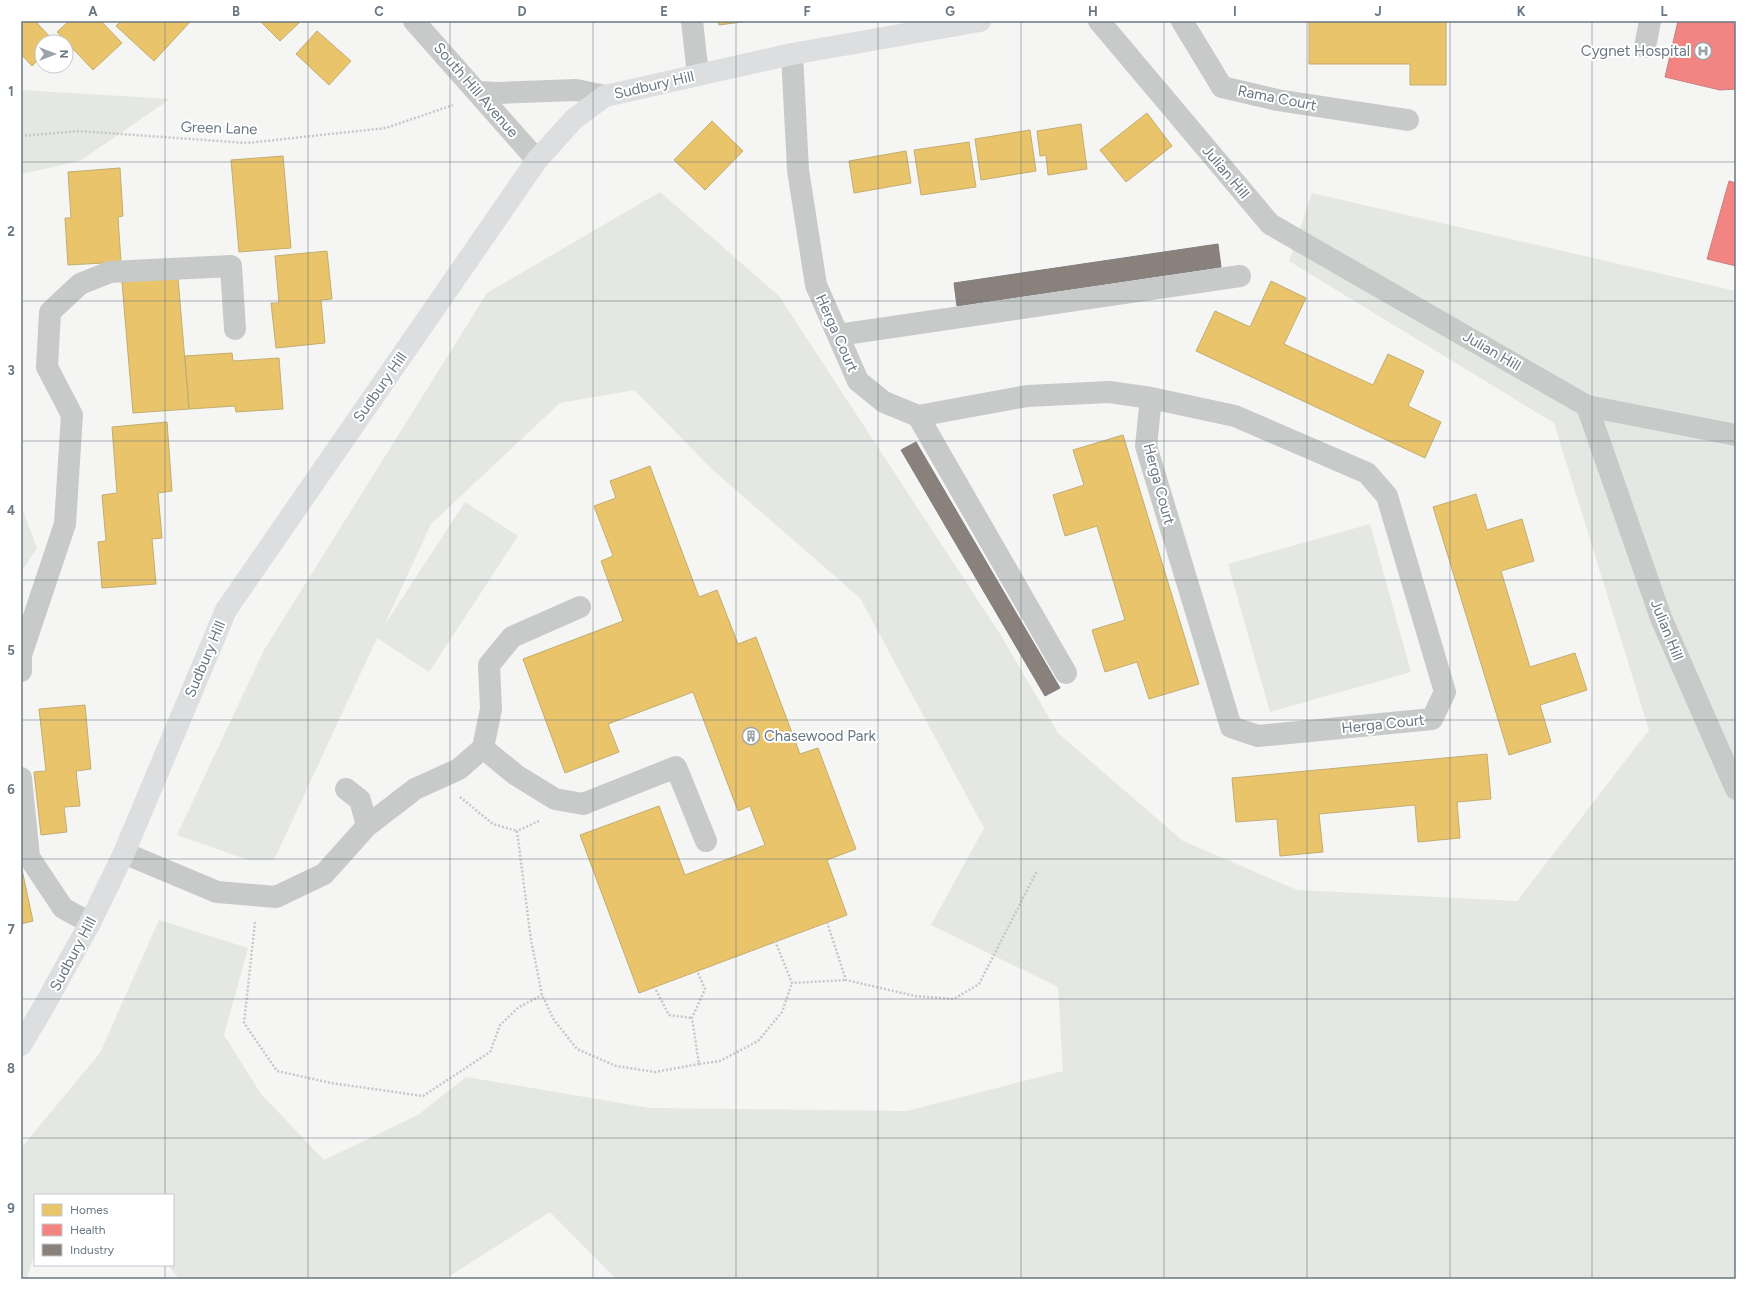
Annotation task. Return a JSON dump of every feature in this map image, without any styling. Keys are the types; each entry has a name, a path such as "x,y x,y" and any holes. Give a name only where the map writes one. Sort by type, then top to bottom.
{"main road":[{"name":"Sudbury Hill","path":"21,1045 90,923 124,853 226,610 537,160 574,119 605,96 792,54 980,21"}],"street":[{"name":"South Hill Avenue","path":"414,21 537,160"},
{"path":"692,21 698,75"},
{"name":"Julian Hill","path":"1099,21 1270,224 1587,406 1661,618 1736,789"},
{"name":"Rama Court","path":"1182,21 1222,87 1277,100 1408,120"},
{"path":"1645,47 1650,21"},
{"name":"Herga Court","path":"792,54 798,170 816,285 858,381 884,402 918,416 1027,396 1109,392 1151,398 1235,416 1367,473 1387,496 1445,692 1432,719 1258,736 1231,727 1146,446 1151,398"},
{"path":"478,92 498,93 576,90 605,96"},
{"path":"21,671 21,655 65,524 72,415 47,367 50,312 80,284 110,272 231,266 235,329"},
{"path":"838,335 1240,276"},
{"path":"1587,406 1736,435"},
{"path":"918,416 1066,673"},
{"path":"124,853 217,892 276,897 324,874 367,826 415,789 459,768 483,748 491,709 489,665 512,637 580,608"},
{"path":"483,748 516,775 554,799 582,804 676,767 706,841"},
{"path":"21,778 29,857 63,908 90,923"},
{"path":"346,789 360,800 367,826"}],"path":[{"name":"Green Lane","path":"21,136 79,131 247,143 386,128 459,103"},
{"path":"428,783 461,798 493,824 517,831 582,804"},
{"path":"517,831 531,940 542,995 554,1020 576,1048 616,1066 655,1072 720,1061 758,1041 782,1012 792,983 775,941"},
{"path":"792,983 846,980 915,996 954,999 979,984 1037,871"},
{"path":"258,895 244,1023 277,1071 331,1083 423,1096 490,1052 500,1026 519,1007 542,995"},
{"path":"827,922 846,980"},
{"path":"698,973 705,989 692,1018 699,1064"},
{"path":"656,990 670,1015 692,1018"}],"shaded area":[{"path":"21,90 170,99 80,161 21,174"},
{"path":"660,192 779,296 1000,634 1058,733 1183,841 1297,890 1517,901 1649,730 1554,423 1289,261 1312,193 1736,291 1736,1279 616,1279 550,1212 445,1279 179,1279 169,1266 174,1266 174,1194 34,1194 34,1254 27,1279 21,1279 21,1148 100,1053 159,920 248,948 224,1035 261,1094 324,1160 418,1115 466,1077 650,1108 907,1111 1063,1071 1058,987 931,925 984,828 860,598 715,472 634,390 560,403 431,524 384,626 465,502 518,536 429,672 377,638 274,860 248,860 177,835 264,650 487,293"},
{"path":"21,506 37,548 21,572"},
{"path":"1370,524 1411,672 1270,712 1228,564"}],"building: Homes":[{"path":"21,21 35,21 47,34 34,34 34,64 32,66 21,54"},
{"path":"69,21 101,21 122,43 93,70 74,50 74,34 59,34 57,32"},
{"path":"121,21 190,22 154,61 116,26"},
{"path":"260,21 301,21 280,41"},
{"path":"718,21 749,21 719,25"},
{"path":"1309,21 1446,21 1446,85 1410,85 1410,64 1309,64"},
{"path":"317,31 351,61 329,85 296,54"},
{"path":"1147,113 1172,146 1126,182 1100,150"},
{"path":"712,121 743,151 705,190 674,160"},
{"path":"1081,124 1087,169 1048,175 1046,155 1040,156 1037,131"},
{"path":"1030,130 1036,171 981,180 975,139"},
{"path":"969,142 976,187 921,195 914,150"},
{"path":"906,151 911,183 854,193 849,161"},
{"path":"283,156 291,248 239,252 231,160"},
{"path":"120,168 123,216 118,217 121,262 68,265 65,218 71,218 68,172"},
{"path":"327,251 332,299 321,300 325,343 276,348 271,303 279,303 275,256"},
{"path":"178,278 189,409 133,413 122,282"},
{"path":"1271,281 1306,298 1284,344 1373,385 1388,354 1424,371 1408,406 1441,422 1425,458 1196,351 1215,311 1250,327"},
{"path":"232,353 233,361 279,358 283,409 236,412 235,406 189,409 185,356"},
{"path":"167,422 172,491 158,493 162,538 152,539 156,584 102,588 98,542 106,541 102,495 117,493 112,427"},
{"path":"1123,435 1199,684 1149,699 1137,662 1105,672 1092,630 1125,620 1097,526 1065,536 1053,495 1084,485 1073,450"},
{"name":"Chasewood Park","path":"650,466 699,597 717,590 738,644 756,637 800,754 818,748 856,849 827,860 847,915 639,993 580,835 659,806 685,875 765,845 750,806 738,811 693,692 608,724 619,752 565,773 523,659 623,621 601,561 613,556 594,506 616,498 610,481"},
{"path":"1476,494 1487,530 1522,519 1534,561 1501,571 1530,667 1575,653 1587,690 1540,705 1551,742 1509,755 1433,507"},
{"path":"85,705 91,769 76,771 80,806 64,807 67,832 41,835 34,772 46,771 39,709"},
{"path":"1487,754 1491,799 1457,802 1460,838 1418,842 1415,805 1319,814 1323,852 1280,856 1277,819 1236,822 1232,778"},
{"path":"21,865 33,921 21,924"}],"building: Health":[{"name":"Cygnet Hospital","path":"1678,21 1734,21 1733,25 1736,25 1736,89 1720,90 1665,77"},
{"path":"1729,181 1736,183 1736,266 1707,259"}],"building: Industry":[{"path":"1218,244 1221,267 957,306 954,283"},
{"path":"916,442 1060,688 1045,696 901,450"}],"place":[{"name":"Cygnet Hospital","path":"1703,51"},
{"name":"Chasewood Park","path":"751,736"}]}
